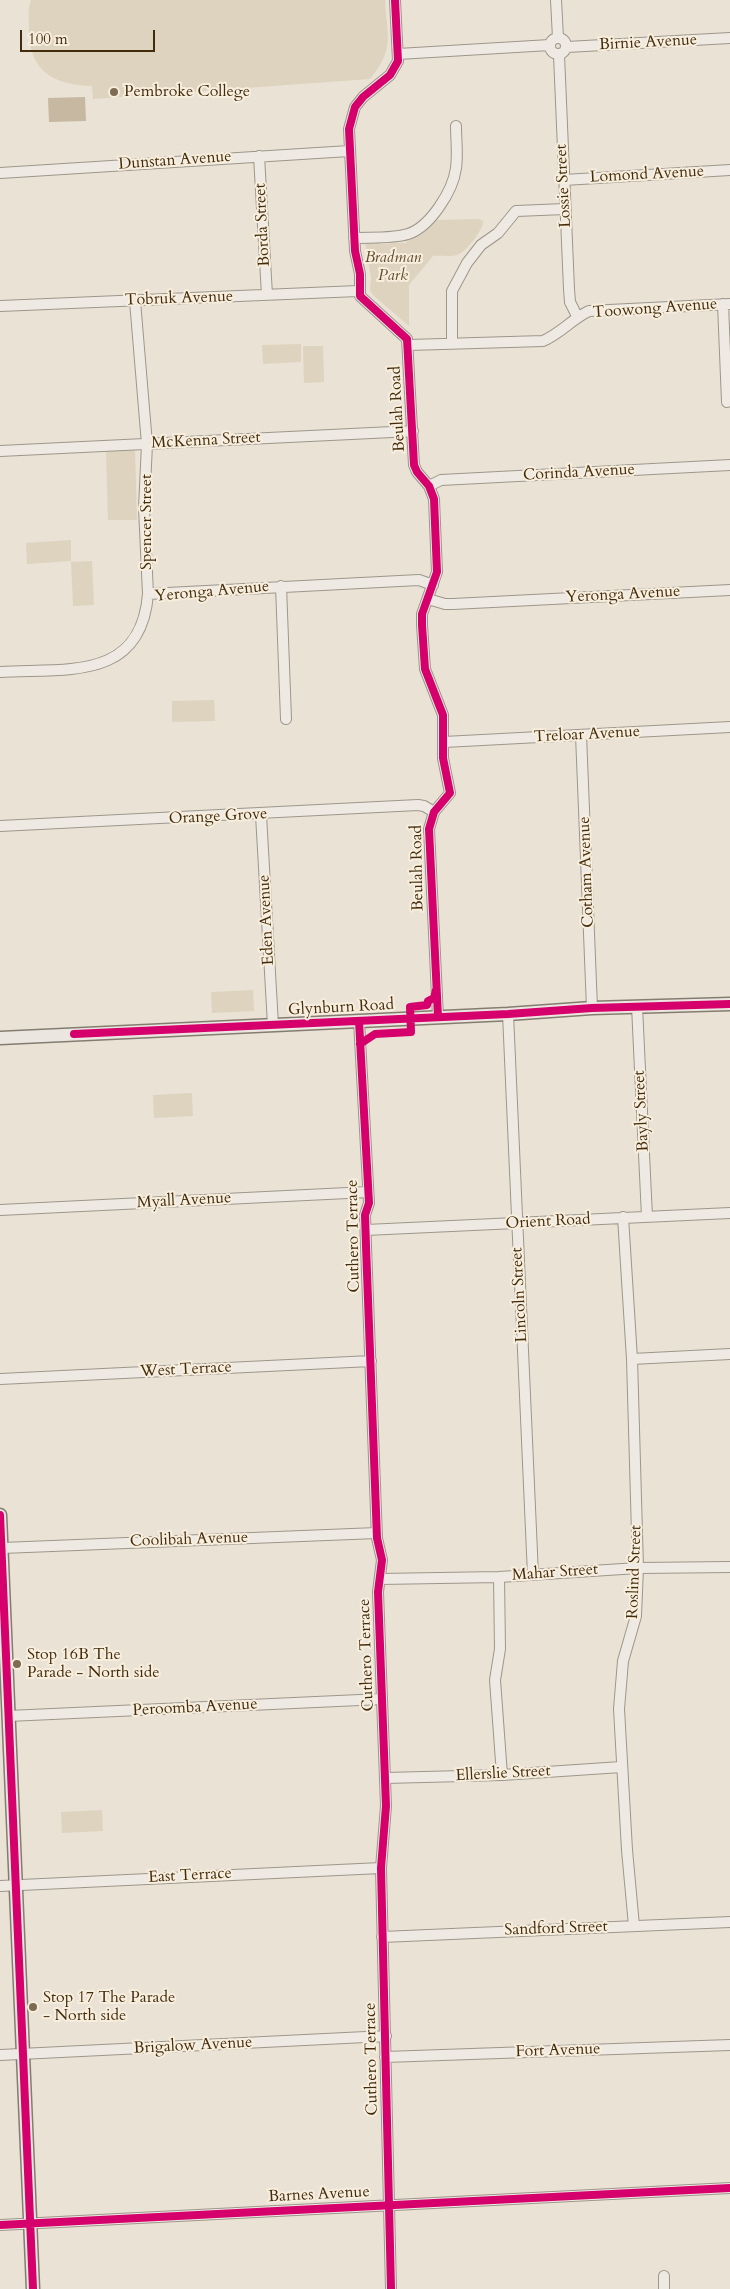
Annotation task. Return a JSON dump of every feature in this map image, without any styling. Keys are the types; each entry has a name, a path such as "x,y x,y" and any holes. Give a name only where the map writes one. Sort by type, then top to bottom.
{"main road":[{"name":"Glynburn Road","path":"0,1038 508,1014 592,1008 730,1004"},
{"path":"0,1515 33,2289"}],"street":[{"path":"358,291 360,274 354,238 349,129 356,107 363,97 390,75 395,68 398,54 395,0"},
{"path":"556,0 558,38"},
{"path":"558,38 565,41 567,47 564,53 559,55 553,53 550,46 552,40 558,38"},
{"name":"Birnie Avenue","path":"567,47 730,38"},
{"path":"398,54 550,46"},
{"name":"Lossie Street","path":"559,55 570,302 577,316"},
{"path":"354,238 405,235 420,228 430,219 440,205 456,170 456,126"},
{"name":"Dunstan Avenue","path":"0,173 349,151"},
{"name":"Borda Street","path":"259,156 267,295"},
{"name":"Lomond Avenue","path":"564,180 730,170"},
{"path":"452,343 452,291 467,263 481,245 498,233 516,211 565,209"},
{"name":"Tobruk Avenue","path":"0,306 358,291"},
{"name":"Beulah Road","path":"358,291 360,296 404,335 409,345 414,465 417,472 429,486 434,499 437,572 422,614 422,625 425,669 441,709 444,742 443,758 450,793 434,812 429,829 438,1017"},
{"name":"Spencer Street","path":"135,301 147,444 144,508 148,594"},
{"path":"726,304 727,402"},
{"name":"Toowong Avenue","path":"409,345 543,341 566,328 577,316 589,311 726,304"},
{"name":"McKenna Street","path":"0,451 413,431"},
{"name":"Corinda Avenue","path":"429,486 441,480 730,465"},
{"name":"Yeronga Avenue","path":"0,672 87,667 106,662 123,653 135,638 147,607 148,594 419,580 433,585"},
{"path":"281,586 286,719"},
{"name":"Yeronga Avenue","path":"428,599 445,604 453,604 730,590"},
{"name":"Treloar Avenue","path":"444,742 730,727"},
{"name":"Cotham Avenue","path":"581,735 592,1008"},
{"name":"Orange Grove","path":"0,826 261,815 418,805 434,812"},
{"name":"Eden Avenue","path":"261,815 273,1025"},
{"name":"Bayly Street","path":"637,1006 647,1216"},
{"name":"Lincoln Street","path":"508,1014 533,1575"},
{"name":"Cuthero Terrace","path":"359,1021 368,1192 366,1230 377,1533 381,1554 378,1592 386,1824 381,1868 391,2289"},
{"name":"Myall Avenue","path":"0,1210 368,1192"},
{"name":"Orient Road","path":"366,1230 730,1213"},
{"name":"Roslind Street","path":"623,1217 632,1359 638,1568 636,1616 623,1661 619,1709 621,1767 634,1926"},
{"path":"632,1359 730,1354"},
{"name":"West Terrace","path":"0,1379 371,1361"},
{"name":"Coolibah Avenue","path":"2,1548 377,1533"},
{"name":"Mahar Street","path":"380,1579 499,1577 638,1568 730,1566"},
{"path":"499,1577 500,1649 495,1680 502,1775"},
{"name":"Peroomba Avenue","path":"8,1716 382,1700"},
{"name":"Ellerslie Street","path":"385,1778 502,1775 621,1767"},
{"name":"East Terrace","path":"0,1886 381,1868"},
{"name":"Sandford Street","path":"382,1937 730,1922"},
{"name":"Brigalow Avenue","path":"0,2055 386,2036"},
{"name":"Fort Avenue","path":"385,2057 730,2045"},
{"name":"Barnes Avenue","path":"0,2225 730,2188"},
{"path":"664,2276 664,2289"}],"green space":[{"name":"Pembroke College","path":"31,0 385,0 388,42 383,59 370,79 93,99 92,86 78,85 54,78 38,64 30,42 29,6"},
{"name":"Bradman Park","path":"478,219 483,221 483,225 465,250 454,256 433,256 409,285 409,326 374,296 370,290 371,278 365,242 377,241 381,244 389,244 395,240 398,243 406,243 409,239 422,234 436,220"},
{"path":"301,344 301,362 263,364 262,345"},
{"path":"303,346 323,346 324,382 304,383"},
{"path":"135,450 137,520 108,520 106,451"},
{"path":"71,540 71,561 27,564 26,543"},
{"path":"92,561 94,605 73,606 71,562"},
{"path":"214,700 215,721 172,722 172,701"},
{"path":"253,990 254,1011 212,1013 211,992"},
{"path":"192,1093 193,1116 154,1118 153,1095"},
{"path":"102,1810 103,1831 62,1833 61,1812"}],"shaded area":[{"path":"85,97 86,121 49,122 48,98"}],"cycle path":[{"path":"395,0 398,61 390,75 363,97 355,107 349,129 355,251 360,274 360,296 407,339 414,465 417,472 429,486 434,499 437,572 422,614 422,625 425,669 443,715 443,758 450,793 434,812 429,829 438,1017"},
{"path":"360,1044 375,1034 411,1032 410,1007 427,1005 428,1001 434,998 436,990"},
{"path":"74,1034 508,1014 592,1008 730,1004"},
{"path":"359,1021 369,1203 365,1215 377,1538 382,1560 378,1592 386,1806 381,1868 391,2289"},
{"path":"0,1515 33,2289"},
{"path":"0,2225 730,2188"}],"place":[{"name":"Pembroke College","path":"114,92"},
{"name":"Stop 16B The Parade - North side","path":"17,1664"},
{"name":"Stop 17 The Parade - North side","path":"33,2007"}]}
